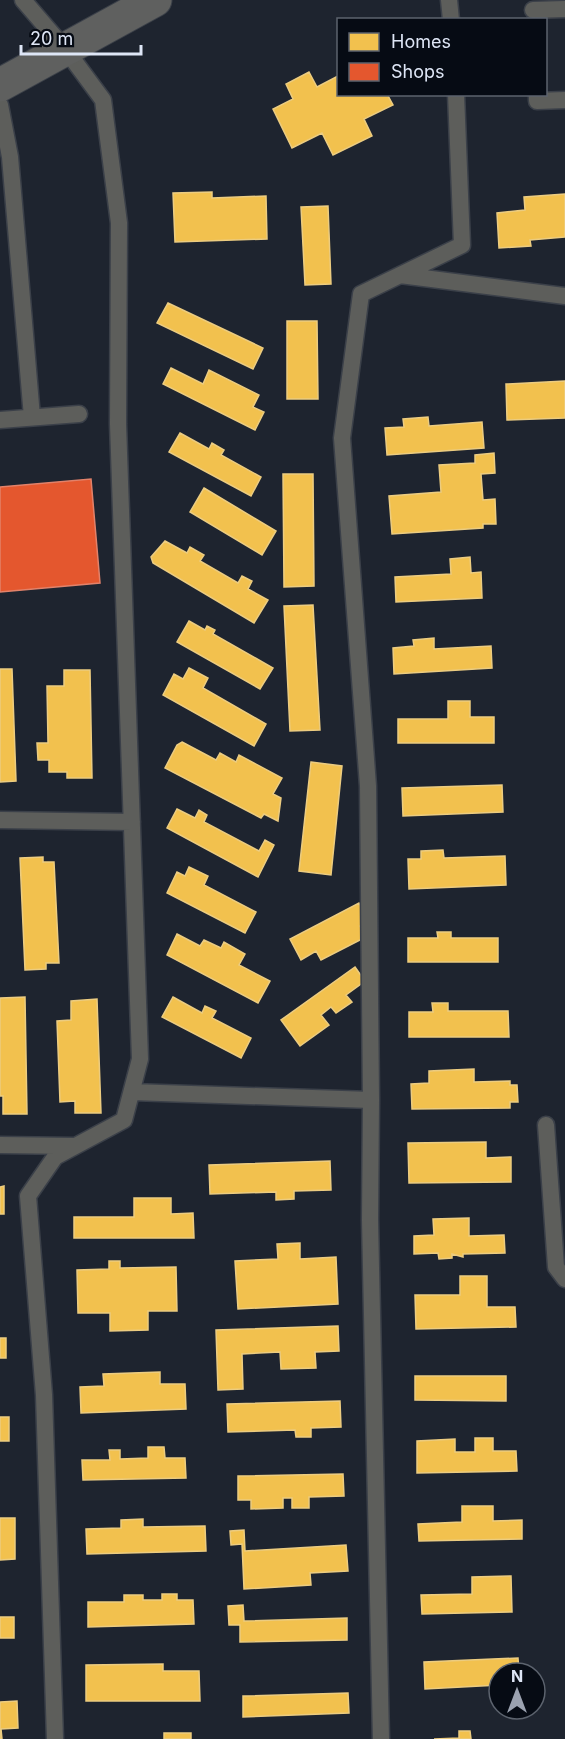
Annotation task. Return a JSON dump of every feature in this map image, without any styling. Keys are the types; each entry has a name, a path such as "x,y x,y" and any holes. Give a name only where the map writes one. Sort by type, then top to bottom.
{"main road":[{"path":"0,85 155,0"}],"lane":[{"path":"23,0 66,50 103,100 119,223 118,424 140,1059 124,1120 55,1157 28,1196 44,1395 55,1739"},
{"path":"449,0 451,18"},
{"path":"533,10 565,9"},
{"path":"381,1739 370,1220 368,786 342,438 362,294 462,245 456,96"},
{"path":"537,96 537,101 565,100"},
{"path":"0,105 10,157 32,417"},
{"path":"400,275 565,296"},
{"path":"0,420 79,414"},
{"path":"0,820 132,822"},
{"path":"132,1092 371,1100"},
{"path":"546,1125 556,1267 565,1279"},
{"path":"0,1145 75,1146"}],"building: Homes":[{"path":"309,72 317,87 337,77 337,96 388,96 393,105 364,119 372,136 333,155 322,133 292,148 273,109 293,99 286,84"},
{"path":"212,192 212,198 266,196 267,239 175,242 173,193"},
{"path":"565,194 565,237 530,240 531,246 499,248 497,213 525,210 524,197"},
{"path":"328,206 331,284 305,285 301,207"},
{"path":"168,303 263,348 253,369 157,323"},
{"path":"287,321 317,321 318,399 287,399"},
{"path":"171,368 203,384 209,370 259,395 253,407 264,412 255,430 163,384"},
{"path":"565,381 565,418 507,420 506,384"},
{"path":"428,417 429,426 482,422 484,448 387,455 385,428 404,427 403,419"},
{"path":"180,433 209,449 212,443 224,450 221,455 261,477 251,496 169,452"},
{"path":"494,453 495,473 481,474 483,500 495,499 496,524 483,524 483,528 392,534 389,496 441,492 439,465 475,463 475,455"},
{"path":"283,474 313,474 314,586 284,587"},
{"path":"204,488 276,531 262,555 190,512"},
{"path":"165,541 187,553 190,547 204,555 200,561 238,583 242,576 252,581 248,589 268,600 254,623 153,563 151,557"},
{"path":"470,557 471,573 481,572 482,598 396,602 395,577 451,574 450,559"},
{"path":"313,605 320,730 290,731 284,606"},
{"path":"189,621 205,630 207,626 215,630 213,634 273,668 260,689 177,642"},
{"path":"434,638 434,649 491,646 492,668 394,674 393,648 414,646 413,640"},
{"path":"189,668 208,678 203,688 266,724 254,746 163,695 174,674 183,679"},
{"path":"0,669 12,669 16,781 0,782"},
{"path":"64,670 90,670 92,778 67,778 67,772 49,772 49,760 38,760 37,743 48,743 47,686 64,686"},
{"path":"448,701 470,701 470,717 494,717 494,743 398,743 398,719 448,719"},
{"path":"182,742 216,760 220,753 236,762 239,755 282,778 273,794 281,798 278,821 264,814 261,818 165,768 177,745"},
{"path":"311,762 342,766 331,875 299,871"},
{"path":"502,785 503,812 403,816 402,788"},
{"path":"177,809 195,818 199,810 207,815 204,822 259,851 265,840 274,845 258,877 167,828"},
{"path":"443,850 444,858 505,856 506,885 409,889 408,859 421,859 421,851"},
{"path":"43,857 43,862 54,862 59,963 46,963 46,969 25,970 20,858"},
{"path":"189,867 208,876 204,885 256,912 245,933 167,893 177,872 185,876"},
{"path":"359,903 368,922 360,926 366,937 321,960 316,951 301,960 290,939"},
{"path":"437,932 451,932 451,938 498,938 498,962 408,962 408,938 438,938"},
{"path":"177,934 200,946 204,940 221,948 224,942 245,954 239,965 270,981 258,1003 167,955"},
{"path":"355,967 365,981 346,995 352,1002 336,1013 331,1007 321,1015 329,1025 300,1046 281,1020"},
{"path":"25,997 27,1114 3,1114 3,1096 0,1096 0,998"},
{"path":"173,997 202,1013 205,1006 216,1011 212,1018 251,1038 241,1058 162,1017"},
{"path":"97,999 101,1113 75,1113 75,1101 60,1102 57,1021 71,1020 71,1001"},
{"path":"432,1003 448,1003 448,1011 508,1011 509,1037 409,1037 409,1012 433,1012"},
{"path":"474,1069 474,1082 510,1081 510,1085 517,1085 518,1102 510,1102 510,1108 412,1109 411,1084 429,1083 429,1071"},
{"path":"486,1142 486,1158 511,1157 511,1182 409,1183 408,1143"},
{"path":"330,1161 331,1190 294,1191 294,1199 276,1200 276,1192 210,1194 209,1165"},
{"path":"4,1186 4,1214 0,1214 0,1187"},
{"path":"134,1198 171,1198 171,1214 193,1213 194,1238 74,1238 74,1217 134,1217"},
{"path":"469,1218 469,1236 504,1235 505,1253 463,1254 463,1257 452,1254 452,1258 439,1259 438,1253 414,1254 414,1236 434,1235 433,1219"},
{"path":"300,1243 300,1259 336,1257 338,1304 238,1309 235,1261 278,1259 277,1244"},
{"path":"109,1261 120,1261 120,1268 176,1267 177,1311 148,1311 148,1330 110,1331 110,1313 78,1313 77,1270 109,1269"},
{"path":"460,1276 487,1276 487,1307 515,1307 516,1327 416,1329 415,1295 460,1295"},
{"path":"338,1326 339,1351 315,1352 316,1368 281,1369 280,1352 242,1354 243,1389 218,1390 216,1330"},
{"path":"0,1338 6,1338 6,1358 0,1358"},
{"path":"160,1372 160,1384 185,1384 186,1409 81,1413 80,1387 104,1386 103,1374"},
{"path":"415,1376 506,1376 506,1401 415,1400"},
{"path":"340,1401 341,1427 311,1428 311,1437 296,1437 295,1430 228,1432 227,1404"},
{"path":"0,1417 9,1417 9,1441 0,1441"},
{"path":"475,1438 493,1438 493,1451 516,1451 517,1471 417,1473 417,1441 455,1439 455,1452 475,1452"},
{"path":"148,1447 164,1447 165,1458 185,1458 186,1478 83,1480 82,1460 110,1460 109,1450 120,1450 120,1459 148,1458"},
{"path":"343,1474 344,1496 309,1497 309,1508 292,1508 292,1498 283,1498 283,1508 251,1509 251,1500 238,1500 238,1476"},
{"path":"462,1506 493,1506 493,1521 522,1520 522,1539 419,1541 418,1524 462,1522"},
{"path":"0,1518 15,1518 15,1559 0,1560"},
{"path":"143,1519 143,1527 205,1526 206,1551 87,1554 86,1529 121,1528 121,1520"},
{"path":"244,1530 245,1551 346,1545 348,1571 310,1573 311,1585 244,1589 242,1544 231,1545 230,1531"},
{"path":"511,1576 512,1612 422,1614 421,1595 472,1594 472,1577"},
{"path":"162,1594 177,1594 177,1600 193,1600 194,1624 88,1627 88,1602 124,1602 124,1595 143,1595 143,1600 162,1600"},
{"path":"243,1605 244,1621 347,1618 347,1640 240,1642 240,1625 229,1625 228,1606"},
{"path":"0,1617 14,1617 14,1638 0,1638"},
{"path":"518,1658 518,1661 487,1661 487,1686 425,1689 424,1662"},
{"path":"163,1664 163,1671 199,1671 200,1701 86,1701 86,1665"},
{"path":"348,1693 349,1713 243,1717 243,1696"},
{"path":"17,1701 18,1728 1,1729 2,1739 0,1739 0,1702"},
{"path":"459,1731 470,1731 471,1739 434,1739 459,1738"},
{"path":"164,1733 191,1733 191,1739 164,1739"}],"building: Shops":[{"path":"91,479 100,583 0,592 0,487"}]}
